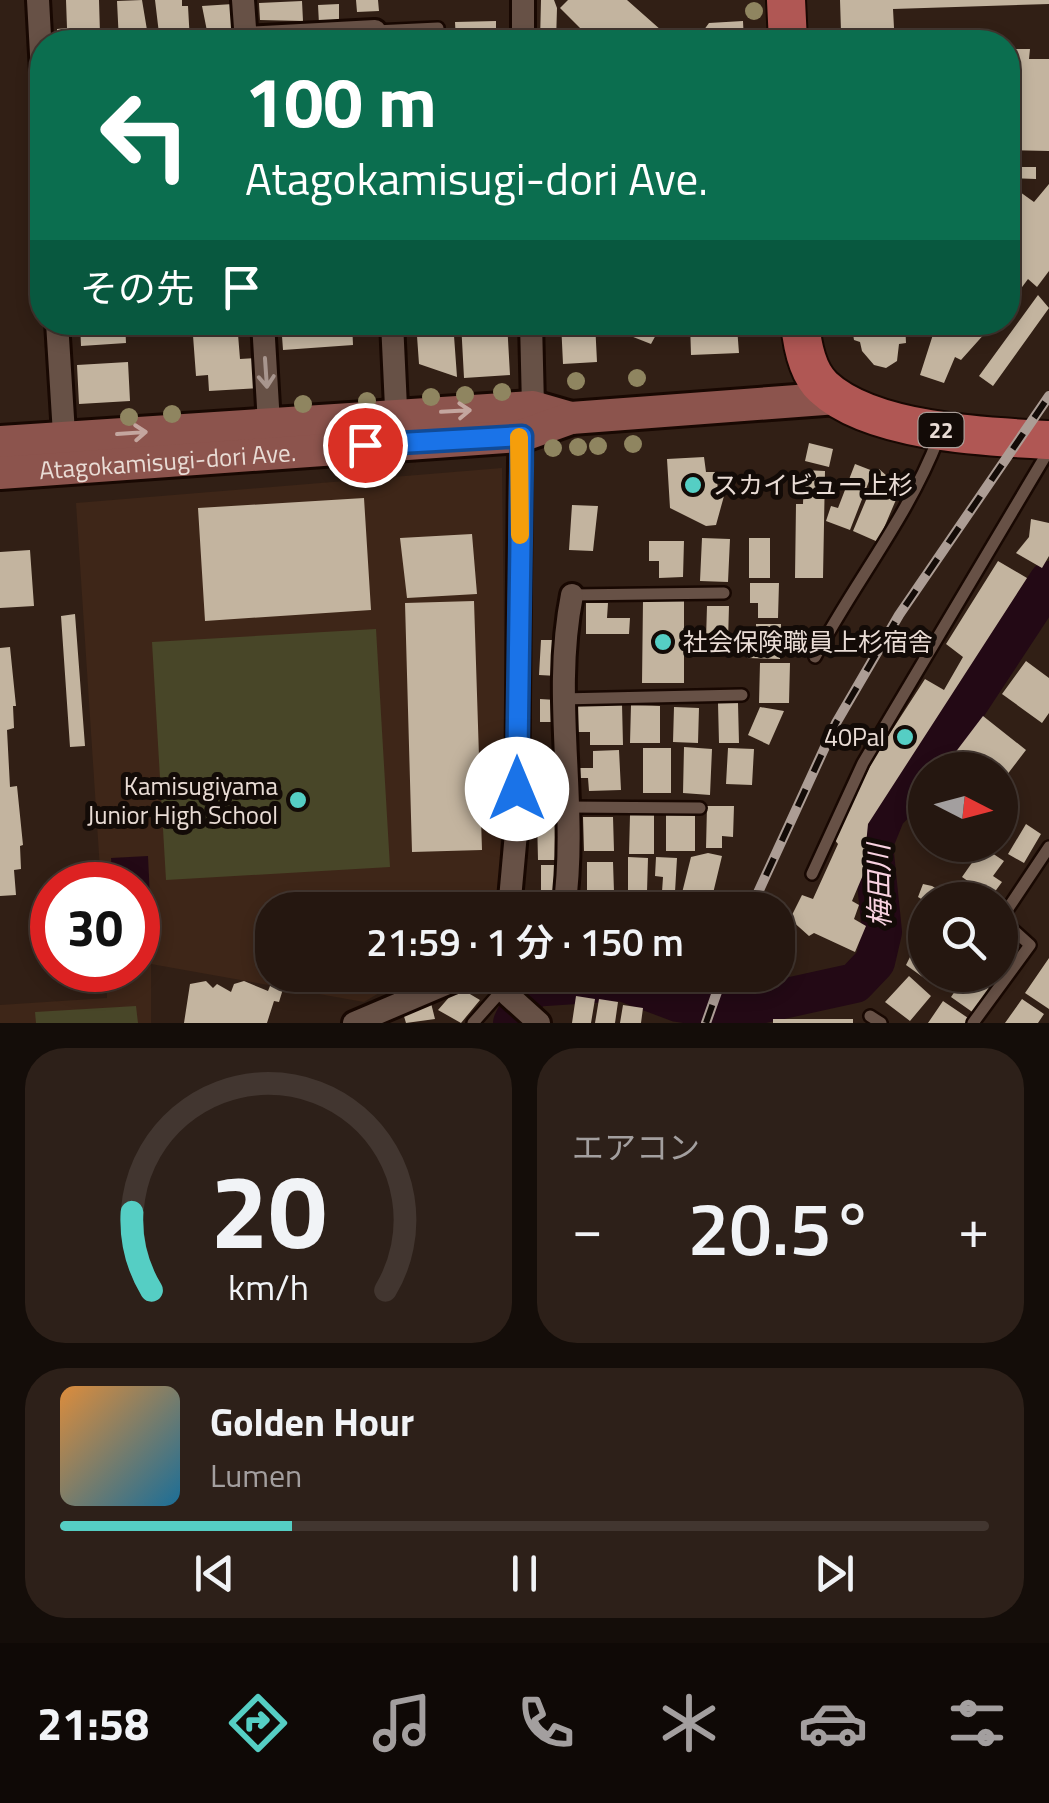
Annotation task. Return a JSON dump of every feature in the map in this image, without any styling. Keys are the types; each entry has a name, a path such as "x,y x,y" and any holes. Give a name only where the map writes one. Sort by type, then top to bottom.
{"main road":[{"path":"786,0 787,30"},
{"path":"803,335 810,368 837,398"},
{"name":"22","path":"837,398 892,419 941,430 1049,440"}],"street":[{"path":"38,0 40,30"},
{"path":"243,0 245,30"},
{"path":"523,30 524,0"},
{"path":"58,335 65,453"},
{"path":"264,335 268,424"},
{"path":"393,335 397,428"},
{"path":"511,892 517,822 530,335"},
{"name":"Atagokamisugi-dori Ave.","path":"0,442 65,453 837,398"},
{"name":"Atagokamisugi-dori Ave.","path":"0,473 65,453 268,424 397,428"},
{"path":"571,892 561,699 572,595"},
{"path":"354,1023 427,992"},
{"path":"511,992 539,1023"}],"lane":[{"path":"424,30 438,28"},
{"path":"815,657 851,589 914,494 941,430"},
{"path":"812,874 862,763 1049,450"},
{"path":"572,595 724,593"},
{"path":"561,699 742,694"},
{"path":"566,808 700,808"},
{"path":"1018,894 1049,848"},
{"path":"1018,934 1030,945 1018,961"},
{"path":"473,1023 500,992"},
{"path":"973,1023 996,992"}],"shaded area":[{"name":"Kamisugiyama Junior High School","path":"502,468 505,715 499,892 255,892 255,983 160,966 160,862 99,862 76,503"},
{"path":"376,629 390,867 166,880 152,642"},
{"path":"148,856 148,862 111,862 111,858"},
{"name":"Kamisugiyama Junior High School","path":"107,992 151,992 151,1023 0,1023 0,1005 107,998"},
{"name":"Kamisugiyama Junior High School","path":"308,992 381,992 364,1002"},
{"path":"136,1006 138,1023 36,1023 35,1012"}],"building":[{"path":"66,0 99,0 100,30 57,30 67,28"},
{"path":"142,0 147,30 118,30 117,1"},
{"path":"155,0 182,0 182,6 188,6 189,30 159,30"},
{"path":"356,0 378,0 379,11 357,12"},
{"path":"541,0 554,0 556,30 540,30"},
{"path":"568,0 627,0 661,30 582,30 560,8"},
{"path":"840,0 1049,0 1049,4 893,9 894,28 841,30"},
{"path":"302,1 303,21 260,20 259,3"},
{"path":"233,4 234,30 207,30 202,6"},
{"path":"339,4 339,23 319,24 318,5"},
{"path":"496,21 496,28 509,30 455,30 455,22"},
{"path":"743,21 743,30 704,30 709,23"},
{"path":"1020,49 1030,49 1029,59 1049,59 1049,151 1020,150"},
{"path":"1020,167 1036,167 1036,179 1020,178"},
{"path":"1049,184 1049,271 1037,287 1028,279 1020,290 1020,192 1034,202"},
{"path":"1038,295 1049,308 993,386 979,376 1009,335 1020,335 1020,320"},
{"path":"81,335 126,335 126,343 81,346"},
{"path":"193,335 238,335 240,359 257,358 260,388 209,391 208,375 196,376"},
{"path":"282,335 353,335 353,345 283,350"},
{"path":"417,335 454,335 457,377 419,364"},
{"path":"462,335 508,335 510,375 464,378"},
{"path":"562,335 596,335 597,362 563,364"},
{"path":"628,335 656,335 651,344"},
{"path":"690,335 738,335 739,353 691,355"},
{"path":"853,335 906,335 906,343 899,344 897,361 886,368 874,365 860,342"},
{"path":"933,335 983,335 961,360 955,357 944,383 920,375"},
{"path":"128,362 130,401 79,404 77,365"},
{"path":"809,443 833,449 829,467 805,461"},
{"name":"スカイビュー上杉","path":"704,457 706,472 715,472 719,493 724,496 716,525 706,526 670,508 667,459"},
{"path":"855,464 873,471 850,530 826,521 831,506 838,508"},
{"path":"879,469 895,483 891,492 898,495 878,542 853,531"},
{"path":"804,470 825,471 823,578 795,578 796,504 803,504"},
{"path":"364,498 371,610 205,621 198,508"},
{"path":"572,505 598,506 593,551 569,550"},
{"path":"1031,519 1049,523 1049,556 1042,568 1016,553 1029,537"},
{"path":"472,534 477,594 407,598 400,538"},
{"path":"702,538 730,539 728,582 700,581"},
{"path":"749,538 770,538 770,578 749,578"},
{"path":"649,541 684,541 683,577 659,578 659,561 649,561"},
{"path":"30,550 34,606 0,608 0,552"},
{"name":"40Pal","path":"998,561 1027,578 915,752 908,752 908,762 868,824 863,875 852,901 859,905 854,919 866,926 855,952 814,933 809,936 795,923 795,909 802,895 813,899 838,844 834,839 874,758 925,679 944,690 963,657 946,644"},
{"path":"750,583 779,583 778,618 758,618 758,603 750,603"},
{"name":"社会保険職員上杉宿舎","path":"643,600 684,601 684,683 642,683"},
{"path":"474,601 482,850 412,852 405,603"},
{"path":"586,603 608,603 607,618 630,618 629,634 586,634"},
{"path":"707,606 729,606 728,641 706,640"},
{"path":"75,614 85,746 70,747 61,616"},
{"path":"756,624 781,624 780,659 747,658 747,643 756,643"},
{"path":"541,640 557,640 557,676 539,675"},
{"path":"10,647 16,706 14,728 7,730 10,787 17,786 23,845 21,869 14,870 16,895 0,896 0,648"},
{"path":"1026,661 1049,678 1049,713 1042,723 1002,694"},
{"path":"760,663 790,663 789,703 759,703"},
{"path":"540,699 556,700 556,722 540,722"},
{"path":"718,703 738,703 739,743 719,743"},
{"path":"578,704 622,704 623,745 590,745 590,732 578,732"},
{"path":"631,705 660,706 660,743 630,743"},
{"path":"674,707 699,708 698,743 673,742"},
{"path":"760,707 784,711 769,745 748,735"},
{"path":"983,716 1026,750 1018,760 1018,752 956,752"},
{"path":"684,747 712,749 710,795 683,793"},
{"path":"643,748 671,748 671,793 643,793"},
{"path":"728,748 754,749 752,785 726,784"},
{"path":"619,750 621,790 589,791 588,778 579,778 578,768 593,768 593,751"},
{"path":"707,806 734,806 733,837 722,836 722,848 706,848"},
{"path":"630,815 654,815 654,854 629,854"},
{"path":"666,815 695,815 695,851 666,851"},
{"path":"583,817 613,817 614,851 584,851"},
{"path":"537,818 555,818 556,860 538,860"},
{"path":"1026,824 1041,834 1024,863 1018,860 1018,837"},
{"path":"708,853 722,856 713,892 682,892 691,857"},
{"path":"628,857 648,858 647,892 628,891"},
{"path":"656,857 677,858 675,892 662,892 663,877 655,876"},
{"path":"587,862 613,862 614,892 587,892"},
{"path":"972,862 1003,862 993,876 1002,882 969,882 962,877"},
{"path":"541,865 556,865 555,890 541,890"},
{"path":"1049,958 1049,1009 1025,993"},
{"path":"908,977 908,992 927,992 931,996 910,1021 885,1002"},
{"path":"206,981 213,988 217,984 231,992 234,984 244,981 255,986 255,992 282,992 279,1002 274,1001 267,1023 184,1023 190,984"},
{"path":"454,992 466,992 480,1000 461,1023 438,1010"},
{"path":"954,992 994,992 978,1016 951,997"},
{"path":"576,996 595,999 591,1023 572,1023"},
{"path":"599,999 618,1002 615,1023 595,1023"},
{"path":"1022,999 1044,1014 1038,1023 1005,1023"},
{"path":"943,1001 971,1020 969,1023 928,1023"},
{"path":"431,1003 435,1019 406,1023 403,1013"},
{"path":"623,1005 643,1008 641,1023 620,1023"},
{"path":"773,1019 853,1019 853,1023 773,1023"}],"waterway":[{"name":"梅田川","path":"513,1023 530,987 622,981 678,1002 732,1010 855,983 875,962 882,932 873,844 886,812 918,780 1049,581"}],"railway":[{"path":"758,892 836,723 899,615 1049,396"},
{"path":"706,1023 717,992"}],"slow traffic":[{"path":"519,437 522,436 520,535"}],"place":[{"name":"スカイビュー上杉","path":"693,485"},
{"name":"社会保険職員上杉宿舎","path":"663,642"},
{"name":"40Pal","path":"905,737"},
{"name":"Kamisugiyama Junior High School","path":"298,800"}],"route":[{"path":"365,445 522,436 517,789"}]}
